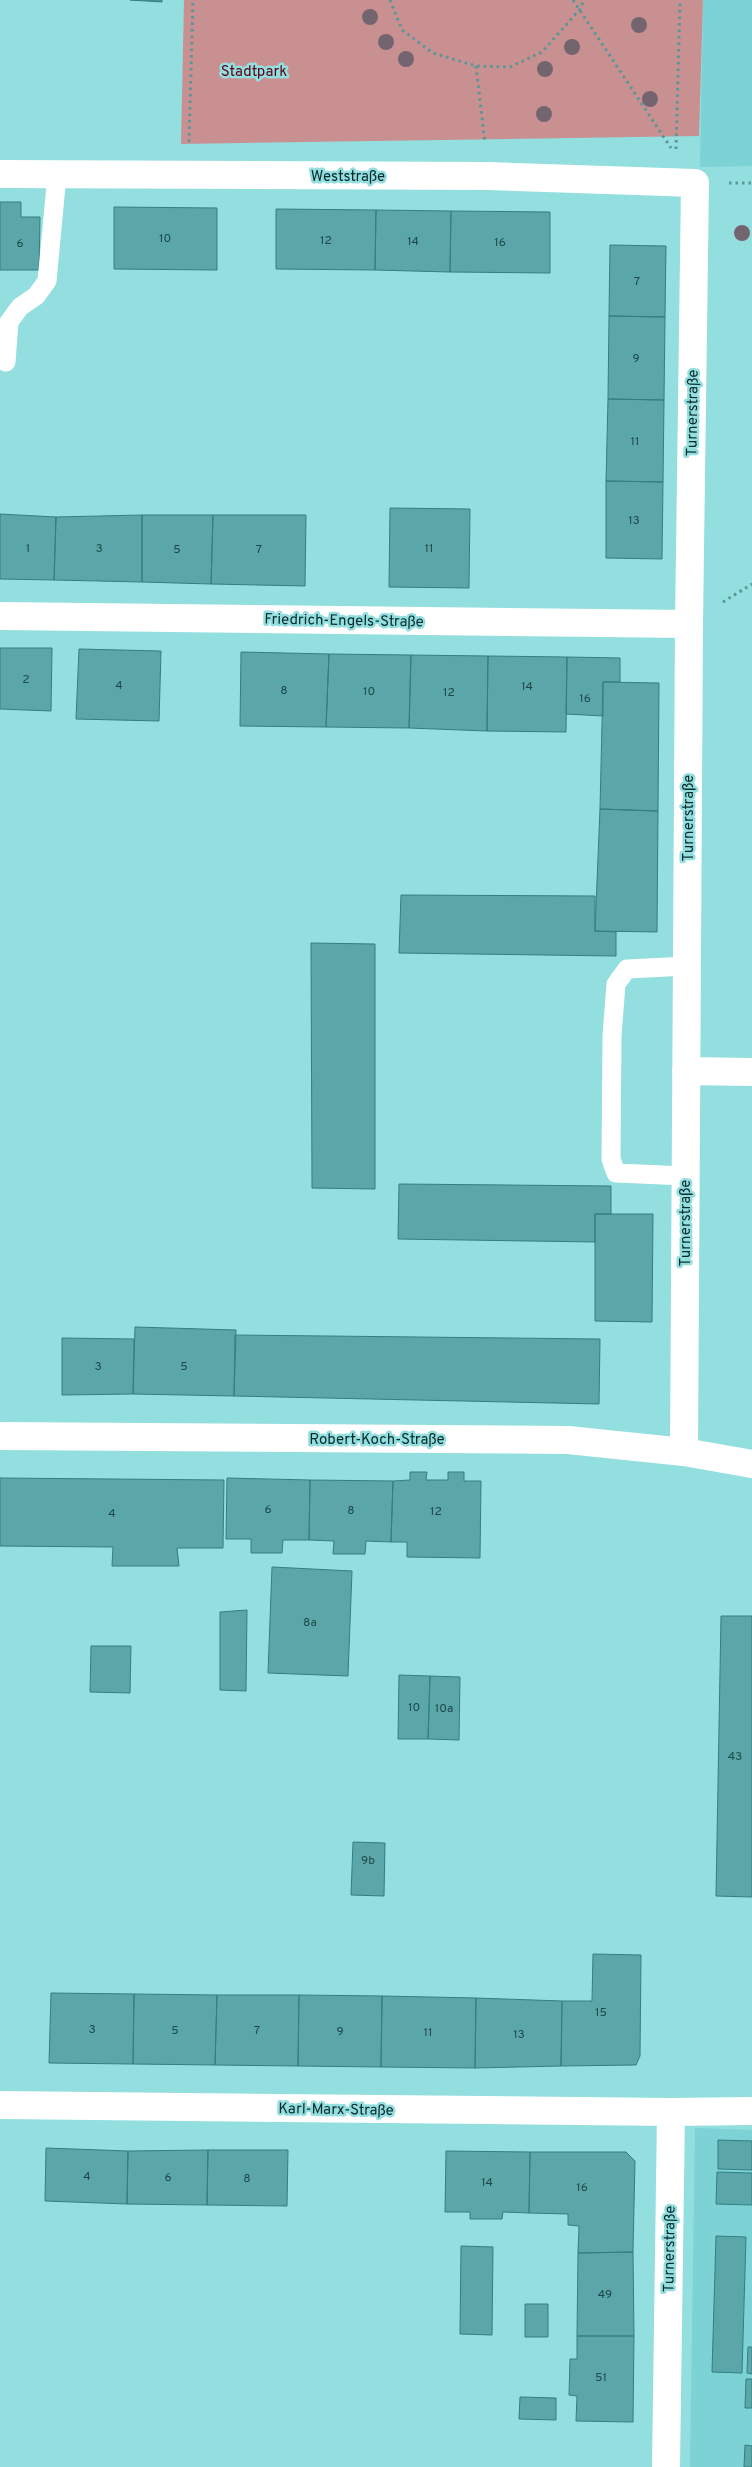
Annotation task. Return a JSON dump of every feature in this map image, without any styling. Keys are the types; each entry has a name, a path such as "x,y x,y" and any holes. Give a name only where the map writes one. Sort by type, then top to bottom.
{"street":[{"name":"Weststraße","path":"0,174 488,176 696,183"},
{"name":"Turnerstraße","path":"684,1452 689,624 696,183"},
{"name":"Friedrich-Engels-Straße","path":"0,616 689,624"},
{"path":"686,1071 752,1072"},
{"name":"Robert-Koch-Straße","path":"0,1436 568,1440 684,1452 752,1464"},
{"name":"Karl-Marx-Straße","path":"0,2105 671,2112"},
{"path":"671,2112 752,2111"},
{"name":"Turnerstraße","path":"666,2467 671,2112"}],"lane":[{"path":"6,362 9,322 20,307 36,296 47,281 57,175"},
{"path":"686,1176 616,1173 611,1159 611,1150 612,1036 616,984 628,969 687,966"}],"path":[{"path":"188,176 193,0"},
{"path":"390,0 402,30 433,53 476,66 510,67 542,52 580,9 584,0"},
{"path":"573,0 676,154 680,0"},
{"path":"476,66 488,176"}],"shaded area":[{"path":"703,0 752,0 752,166 700,167"},
{"path":"695,2128 752,2130 752,2467 690,2467"}],"green space":[{"name":"Stadtpark","path":"184,0 703,0 699,136 181,144"}],"building":[{"path":"130,0 162,0 162,2"},
{"path":"0,202 21,202 21,217 40,217 39,270 0,270"},
{"path":"114,207 217,208 217,270 114,269"},
{"path":"276,209 376,210 375,270 276,269"},
{"path":"376,210 451,211 450,272 375,270"},
{"path":"451,211 550,212 550,273 450,272"},
{"path":"610,245 666,246 665,317 609,316"},
{"path":"609,316 665,317 664,400 608,399"},
{"path":"608,399 664,400 663,482 606,481"},
{"path":"606,481 663,482 662,559 606,558"},
{"path":"390,508 470,509 469,588 389,587"},
{"path":"0,514 56,517 54,580 0,579"},
{"path":"142,515 142,582 54,580 56,517"},
{"path":"142,515 213,515 211,584 142,582"},
{"path":"213,515 306,515 305,586 211,584"},
{"path":"0,648 52,648 51,711 0,709"},
{"path":"79,649 161,651 159,721 76,719"},
{"path":"241,652 329,654 326,727 240,726"},
{"path":"329,654 411,655 409,728 326,727"},
{"path":"411,655 488,656 487,731 409,728"},
{"path":"488,656 567,657 566,732 487,731"},
{"path":"567,657 620,658 620,682 603,682 603,716 566,714"},
{"path":"603,682 659,683 658,811 600,809"},
{"path":"600,809 658,811 657,932 595,931"},
{"path":"401,895 595,896 595,931 616,932 616,956 399,953"},
{"path":"311,943 375,944 375,1189 312,1188"},
{"path":"399,1184 611,1186 611,1214 595,1214 595,1242 398,1239"},
{"path":"595,1214 653,1214 652,1322 595,1321"},
{"path":"135,1327 236,1330 234,1396 133,1394"},
{"path":"235,1335 600,1339 599,1404 234,1396"},
{"path":"62,1338 134,1339 133,1394 62,1395"},
{"path":"410,1472 427,1472 426,1480 448,1480 448,1472 464,1472 464,1481 481,1481 480,1558 407,1557 407,1542 391,1542 393,1481 410,1480"},
{"path":"0,1478 224,1480 223,1548 177,1548 179,1566 112,1566 113,1547 0,1546"},
{"path":"227,1478 310,1480 309,1540 283,1540 282,1553 251,1553 251,1539 226,1539"},
{"path":"310,1480 393,1481 391,1542 366,1541 365,1554 333,1554 334,1541 309,1540"},
{"path":"272,1567 352,1571 348,1676 268,1673"},
{"path":"247,1610 246,1691 220,1690 220,1612"},
{"path":"721,1616 752,1616 752,1897 716,1896"},
{"path":"91,1646 131,1646 130,1693 90,1692"},
{"path":"399,1675 430,1676 428,1739 398,1739"},
{"path":"430,1676 460,1677 459,1740 428,1739"},
{"path":"353,1842 385,1843 384,1896 351,1895"},
{"path":"593,1954 641,1955 640,2056 636,2065 561,2066 562,2001 592,2001"},
{"path":"51,1993 134,1994 133,2064 49,2063"},
{"path":"134,1994 217,1995 215,2065 133,2064"},
{"path":"217,1995 299,1995 298,2066 215,2065"},
{"path":"299,1995 382,1996 381,2067 298,2066"},
{"path":"382,1996 476,1998 475,2068 381,2067"},
{"path":"476,1998 562,2001 561,2066 475,2068"},
{"path":"718,2140 752,2141 752,2170 718,2169"},
{"path":"46,2148 128,2151 127,2204 45,2201"},
{"path":"208,2150 207,2205 127,2204 128,2151"},
{"path":"208,2150 288,2150 287,2206 207,2205"},
{"path":"446,2151 530,2152 529,2213 503,2212 502,2219 470,2219 470,2212 445,2212"},
{"path":"530,2152 626,2152 635,2161 633,2252 578,2253 579,2226 568,2225 568,2214 529,2213"},
{"path":"717,2172 752,2173 752,2205 716,2204"},
{"path":"716,2236 746,2237 742,2373 712,2372"},
{"path":"461,2246 493,2247 492,2335 460,2334"},
{"path":"633,2252 634,2336 577,2336 578,2253"},
{"path":"525,2304 548,2304 548,2337 525,2337"},
{"path":"577,2336 634,2336 633,2422 576,2421 577,2396 569,2395 570,2359 577,2359"},
{"path":"748,2347 752,2347 752,2374 747,2373"},
{"path":"746,2379 752,2379 752,2408 745,2408"},
{"path":"520,2397 556,2398 556,2420 519,2419"},
{"path":"745,2445 752,2446 752,2467 744,2467"}]}
